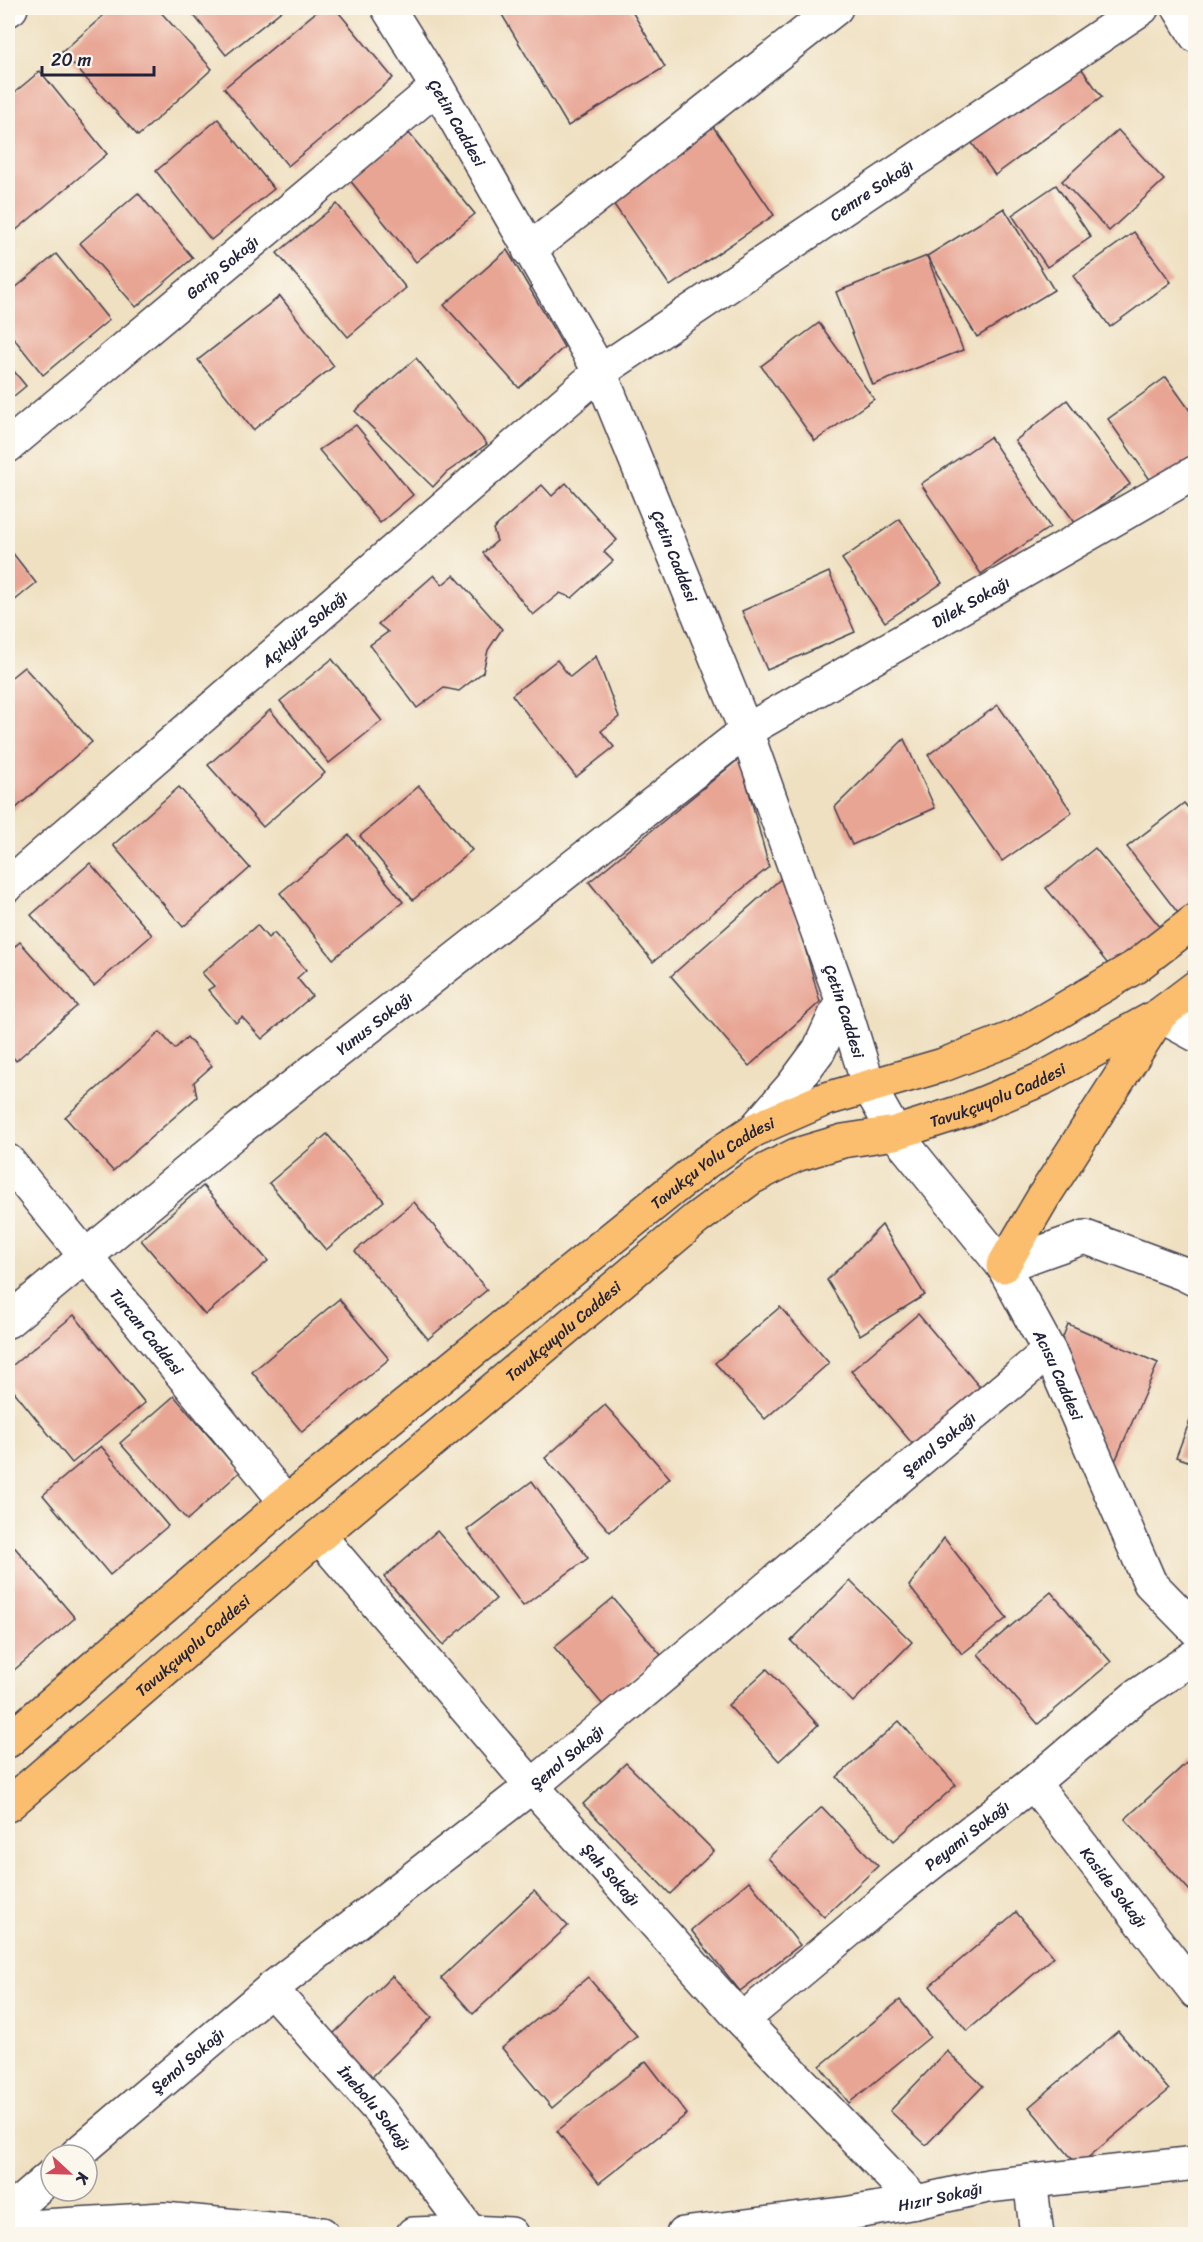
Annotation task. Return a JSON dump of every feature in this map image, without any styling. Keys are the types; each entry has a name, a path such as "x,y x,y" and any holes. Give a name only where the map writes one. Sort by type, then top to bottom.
{"main road":[{"name":"Tavukçu Yolu Caddesi","path":"286,1502 706,1162 754,1130 823,1100 943,1065 1018,1036 1135,967 1196,920"},
{"name":"Tavukçuyolu Caddesi","path":"8,1805 319,1536 696,1219 751,1178 796,1155 843,1141 895,1133 967,1110 1042,1079 1160,1015 1196,987"},
{"path":"1003,1266 1044,1196 1160,1015"},
{"path":"8,1741 286,1502"}],"street":[{"name":"Çetin Caddesi","path":"388,8 437,87 600,372 746,731 842,1000 869,1087 895,1133"},
{"path":"529,250 836,8"},
{"name":"Cemre Sokağı","path":"600,372 1142,8"},
{"path":"1179,8 1196,36"},
{"name":"Garip Sokağı","path":"8,446 437,87"},
{"name":"Açıkyüz Sokağı","path":"8,885 600,372"},
{"name":"Dilek Sokağı","path":"746,731 1196,472"},
{"name":"Yunus Sokağı","path":"8,1321 240,1129 746,731"},
{"path":"754,1130 793,1085 819,1050 842,1000"},
{"path":"1160,1015 1196,1035"},
{"name":"Acısu Caddesi","path":"895,1133 1003,1266 1049,1352 1150,1583 1196,1630"},
{"name":"Turcan Caddesi","path":"8,1161 286,1502"},
{"path":"1003,1266 1085,1237 1196,1280"},
{"name":"Şenol Sokağı","path":"90,2143 271,1989 532,1786 1049,1352"},
{"name":"Şah Sokağı","path":"319,1536 532,1786 742,2020 916,2202"},
{"name":"Peyami Sokağı","path":"742,2020 902,1886 1034,1783 1135,1697 1196,1655"},
{"name":"Kaside Sokağı","path":"1034,1783 1196,1992"},
{"name":"İnebolu Sokağı","path":"271,1989 380,2111 470,2232"},
{"name":"Hızır Sokağı","path":"683,2235 851,2224 916,2202 988,2186 1196,2163"},
{"path":"1030,2181 1037,2235"},
{"path":"8,2213 39,2186"},
{"path":"8,2228 164,2219 322,2235"},
{"path":"413,2235 470,2232 511,2235"}],"building":[{"path":"112,8 157,8 212,69 138,136 62,52"},
{"path":"188,8 285,8 226,55"},
{"path":"321,8 335,8 393,78 288,166 224,88"},
{"path":"498,8 630,8 665,67 568,126"},
{"path":"1076,61 1102,97 995,175 969,139"},
{"path":"40,71 107,154 8,237 8,98"},
{"path":"218,119 274,189 211,240 156,171"},
{"path":"710,122 774,215 670,286 606,193"},
{"path":"1118,130 1164,180 1109,231 1062,181"},
{"path":"408,132 475,214 416,262 349,179"},
{"path":"1056,185 1091,237 1047,267 1012,215"},
{"path":"138,193 193,258 136,307 80,243"},
{"path":"337,204 406,288 348,337 277,253"},
{"path":"1004,208 1054,290 977,337 927,256"},
{"path":"1134,232 1171,282 1110,327 1073,276"},
{"path":"507,250 564,347 519,388 444,305"},
{"path":"56,254 109,320 43,375 8,331 8,294"},
{"path":"927,256 963,350 873,385 836,292"},
{"path":"280,296 334,366 253,430 198,360"},
{"path":"819,323 874,399 815,441 761,366"},
{"path":"416,358 487,444 446,473 433,487 355,411"},
{"path":"8,364 26,386 8,401"},
{"path":"1166,377 1196,419 1196,458 1155,487 1108,419"},
{"path":"1067,400 1130,484 1076,524 1015,441"},
{"path":"356,425 413,495 380,523 319,450"},
{"path":"990,437 1050,527 981,574 921,484"},
{"path":"566,483 617,540 604,552 613,561 572,598 560,593 533,615 483,553 497,541 493,529 542,485 552,496"},
{"path":"900,519 942,583 885,622 842,559"},
{"path":"8,547 36,583 8,606"},
{"path":"829,572 855,632 767,670 742,611"},
{"path":"434,575 442,585 454,575 502,629 488,650 483,672 459,691 444,688 417,708 370,645 388,632 378,624"},
{"path":"596,656 619,717 601,731 614,747 576,777 512,695 557,660 570,677"},
{"path":"332,659 382,721 329,763 280,701"},
{"path":"24,667 92,742 8,815 8,680"},
{"path":"998,705 1072,812 1002,861 928,755"},
{"path":"270,710 325,773 263,827 208,765"},
{"path":"904,739 935,808 852,845 835,807"},
{"path":"740,758 769,867 653,962 589,882"},
{"path":"419,786 472,850 413,900 360,836"},
{"path":"179,787 250,868 183,927 113,845"},
{"path":"1184,803 1196,817 1196,906 1181,917 1127,847"},
{"path":"349,835 403,902 333,959 280,893"},
{"path":"1095,848 1161,928 1112,969 1046,888"},
{"path":"90,863 152,935 94,986 31,915"},
{"path":"785,875 820,1002 749,1066 671,976"},
{"path":"257,925 268,938 274,933 306,970 297,978 312,996 262,1039 242,1017 236,1023 208,990 214,986 202,973"},
{"path":"20,942 77,1006 16,1061 8,1051 8,952"},
{"path":"160,1032 175,1049 187,1037 212,1066 194,1082 197,1097 113,1171 65,1117"},
{"path":"327,1134 384,1201 326,1250 269,1183"},
{"path":"203,1186 268,1261 205,1315 141,1240"},
{"path":"414,1202 487,1290 428,1339 355,1251"},
{"path":"882,1225 925,1295 860,1335 827,1280"},
{"path":"339,1299 389,1359 302,1432 252,1372"},
{"path":"780,1307 829,1363 765,1419 715,1363"},
{"path":"918,1314 983,1391 916,1448 851,1371"},
{"path":"74,1315 145,1403 72,1463 8,1384 8,1369"},
{"path":"1068,1324 1158,1363 1113,1466 1057,1352"},
{"path":"174,1396 240,1472 187,1520 120,1443"},
{"path":"605,1405 670,1478 610,1532 545,1458"},
{"path":"1196,1407 1196,1464 1176,1457"},
{"path":"101,1446 168,1526 110,1575 43,1495"},
{"path":"532,1481 588,1558 523,1606 467,1530"},
{"path":"437,1531 496,1599 443,1645 384,1577"},
{"path":"944,1538 1007,1618 962,1654 909,1586"},
{"path":"11,1543 75,1618 13,1671 8,1664 8,1546"},
{"path":"850,1581 912,1642 853,1702 791,1641"},
{"path":"1051,1592 1111,1662 1038,1724 978,1654"},
{"path":"613,1598 661,1655 603,1705 554,1647"},
{"path":"767,1669 818,1725 779,1761 728,1705"},
{"path":"899,1721 956,1785 894,1841 837,1777"},
{"path":"1194,1756 1196,1885 1190,1891 1125,1819"},
{"path":"626,1763 714,1851 670,1894 583,1804"},
{"path":"822,1807 878,1866 824,1917 768,1858"},
{"path":"749,1881 800,1945 740,1991 691,1930"},
{"path":"534,1891 568,1926 473,2014 441,1978"},
{"path":"1016,1912 1054,1957 967,2031 930,1986"},
{"path":"392,1976 432,2017 369,2080 329,2038"},
{"path":"588,1977 637,2036 552,2108 502,2048"},
{"path":"900,2000 930,2037 849,2103 820,2066"},
{"path":"1118,2031 1169,2090 1078,2166 1029,2107"},
{"path":"947,2051 983,2086 926,2145 890,2111"},
{"path":"646,2061 687,2114 599,2183 557,2131"}]}
